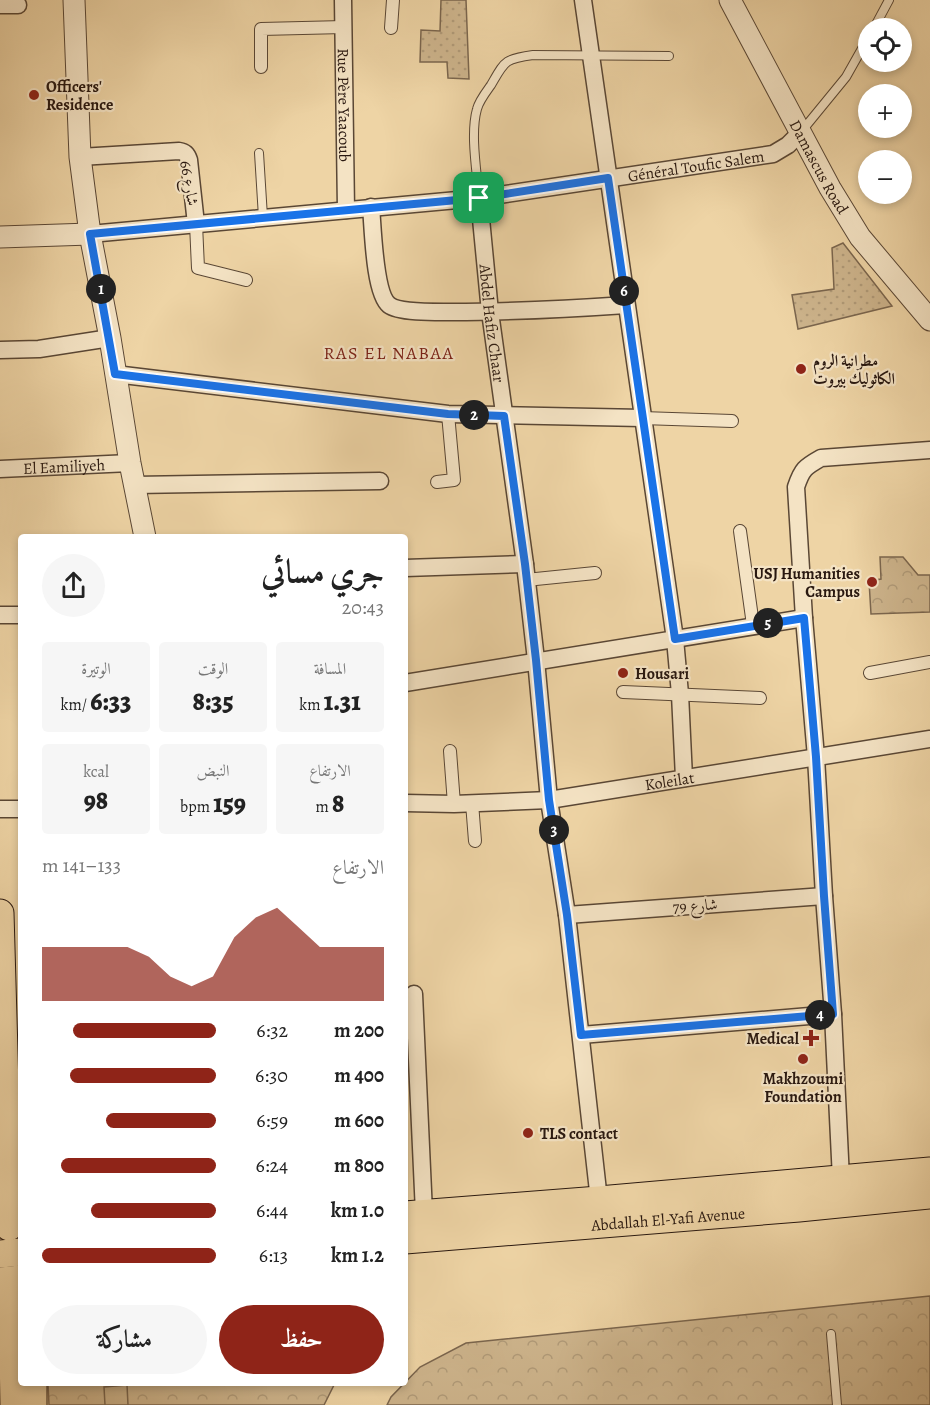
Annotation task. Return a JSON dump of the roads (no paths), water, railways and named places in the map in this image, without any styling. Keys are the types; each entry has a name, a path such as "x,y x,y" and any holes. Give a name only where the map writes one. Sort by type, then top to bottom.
{"main road":[{"path":"0,914 7,944 16,1038 18,1093"},
{"path":"0,914 10,1238"},
{"name":"Abdallah El-Yafi Avenue","path":"414,1214 930,1171"},
{"name":"Abdallah El-Yafi Avenue","path":"408,1240 788,1209 930,1195"},
{"path":"0,1254 18,1252"},
{"path":"0,1272 18,1270"},
{"path":"11,1286 14,1405"},
{"path":"33,1386 33,1405"}],"street":[{"path":"74,0 80,157 90,234 144,534"},
{"name":"Rue Père Yaacoub","path":"343,0 346,210"},
{"path":"391,28 393,0"},
{"path":"583,0 675,639 684,778"},
{"name":"Damascus Road","path":"730,0 830,188 860,237 930,320"},
{"path":"0,5 18,5"},
{"path":"261,67 261,29 344,27"},
{"name":"Général Toufic Salem","path":"90,234 479,198 773,153 781,151 800,133"},
{"name":"شارع 66","path":"80,157 184,152 189,160 198,268 246,280"},
{"name":"Abdel Hafiz Chaar","path":"479,198 490,312 526,572 549,800 567,915 599,1200"},
{"path":"371,207 378,274 384,298 394,307 411,310 490,312 626,305"},
{"path":"0,237 90,234"},
{"path":"0,350 39,349 110,338"},
{"path":"115,374 448,414 732,421"},
{"path":"437,482 454,480 448,414"},
{"path":"841,1179 833,1014 796,487 801,472 821,458 930,450"},
{"name":"El Eamiliyeh","path":"0,469 130,464"},
{"path":"135,485 380,481"},
{"path":"740,531 753,625"},
{"path":"408,568 595,573"},
{"path":"0,615 18,615"},
{"path":"408,682 804,618"},
{"path":"870,673 930,662"},
{"path":"623,692 760,698"},
{"name":"Koleilat","path":"408,803 454,804 549,800 930,739"},
{"path":"450,751 454,804"},
{"path":"472,803 475,841"},
{"path":"0,809 18,808"},
{"name":"شارع 79","path":"567,915 824,896"},
{"path":"414,994 414,1214"},
{"path":"581,1035 833,1014"}],"lane":[{"path":"879,18 889,0"},
{"path":"479,198 474,121 477,106 507,61 533,55 669,56"},
{"path":"800,133 846,77 858,56"},
{"path":"259,153 263,218"},
{"path":"831,1334 837,1405"}],"place":[{"name":"Officers' Residence","path":"34,95"},
{"name":"مطرانية الروم الكاثوليك بيروت","path":"801,369"},
{"name":"USJ Humanities Campus","path":"872,582"},
{"name":"Housari","path":"623,673"},
{"name":"Medical","path":"811,1038"},
{"name":"Makhzoumi Foundation","path":"803,1059"},
{"name":"TLS contact","path":"528,1133"}],"district":[{"name":"RAS EL NABAA","path":"389,353"}]}
